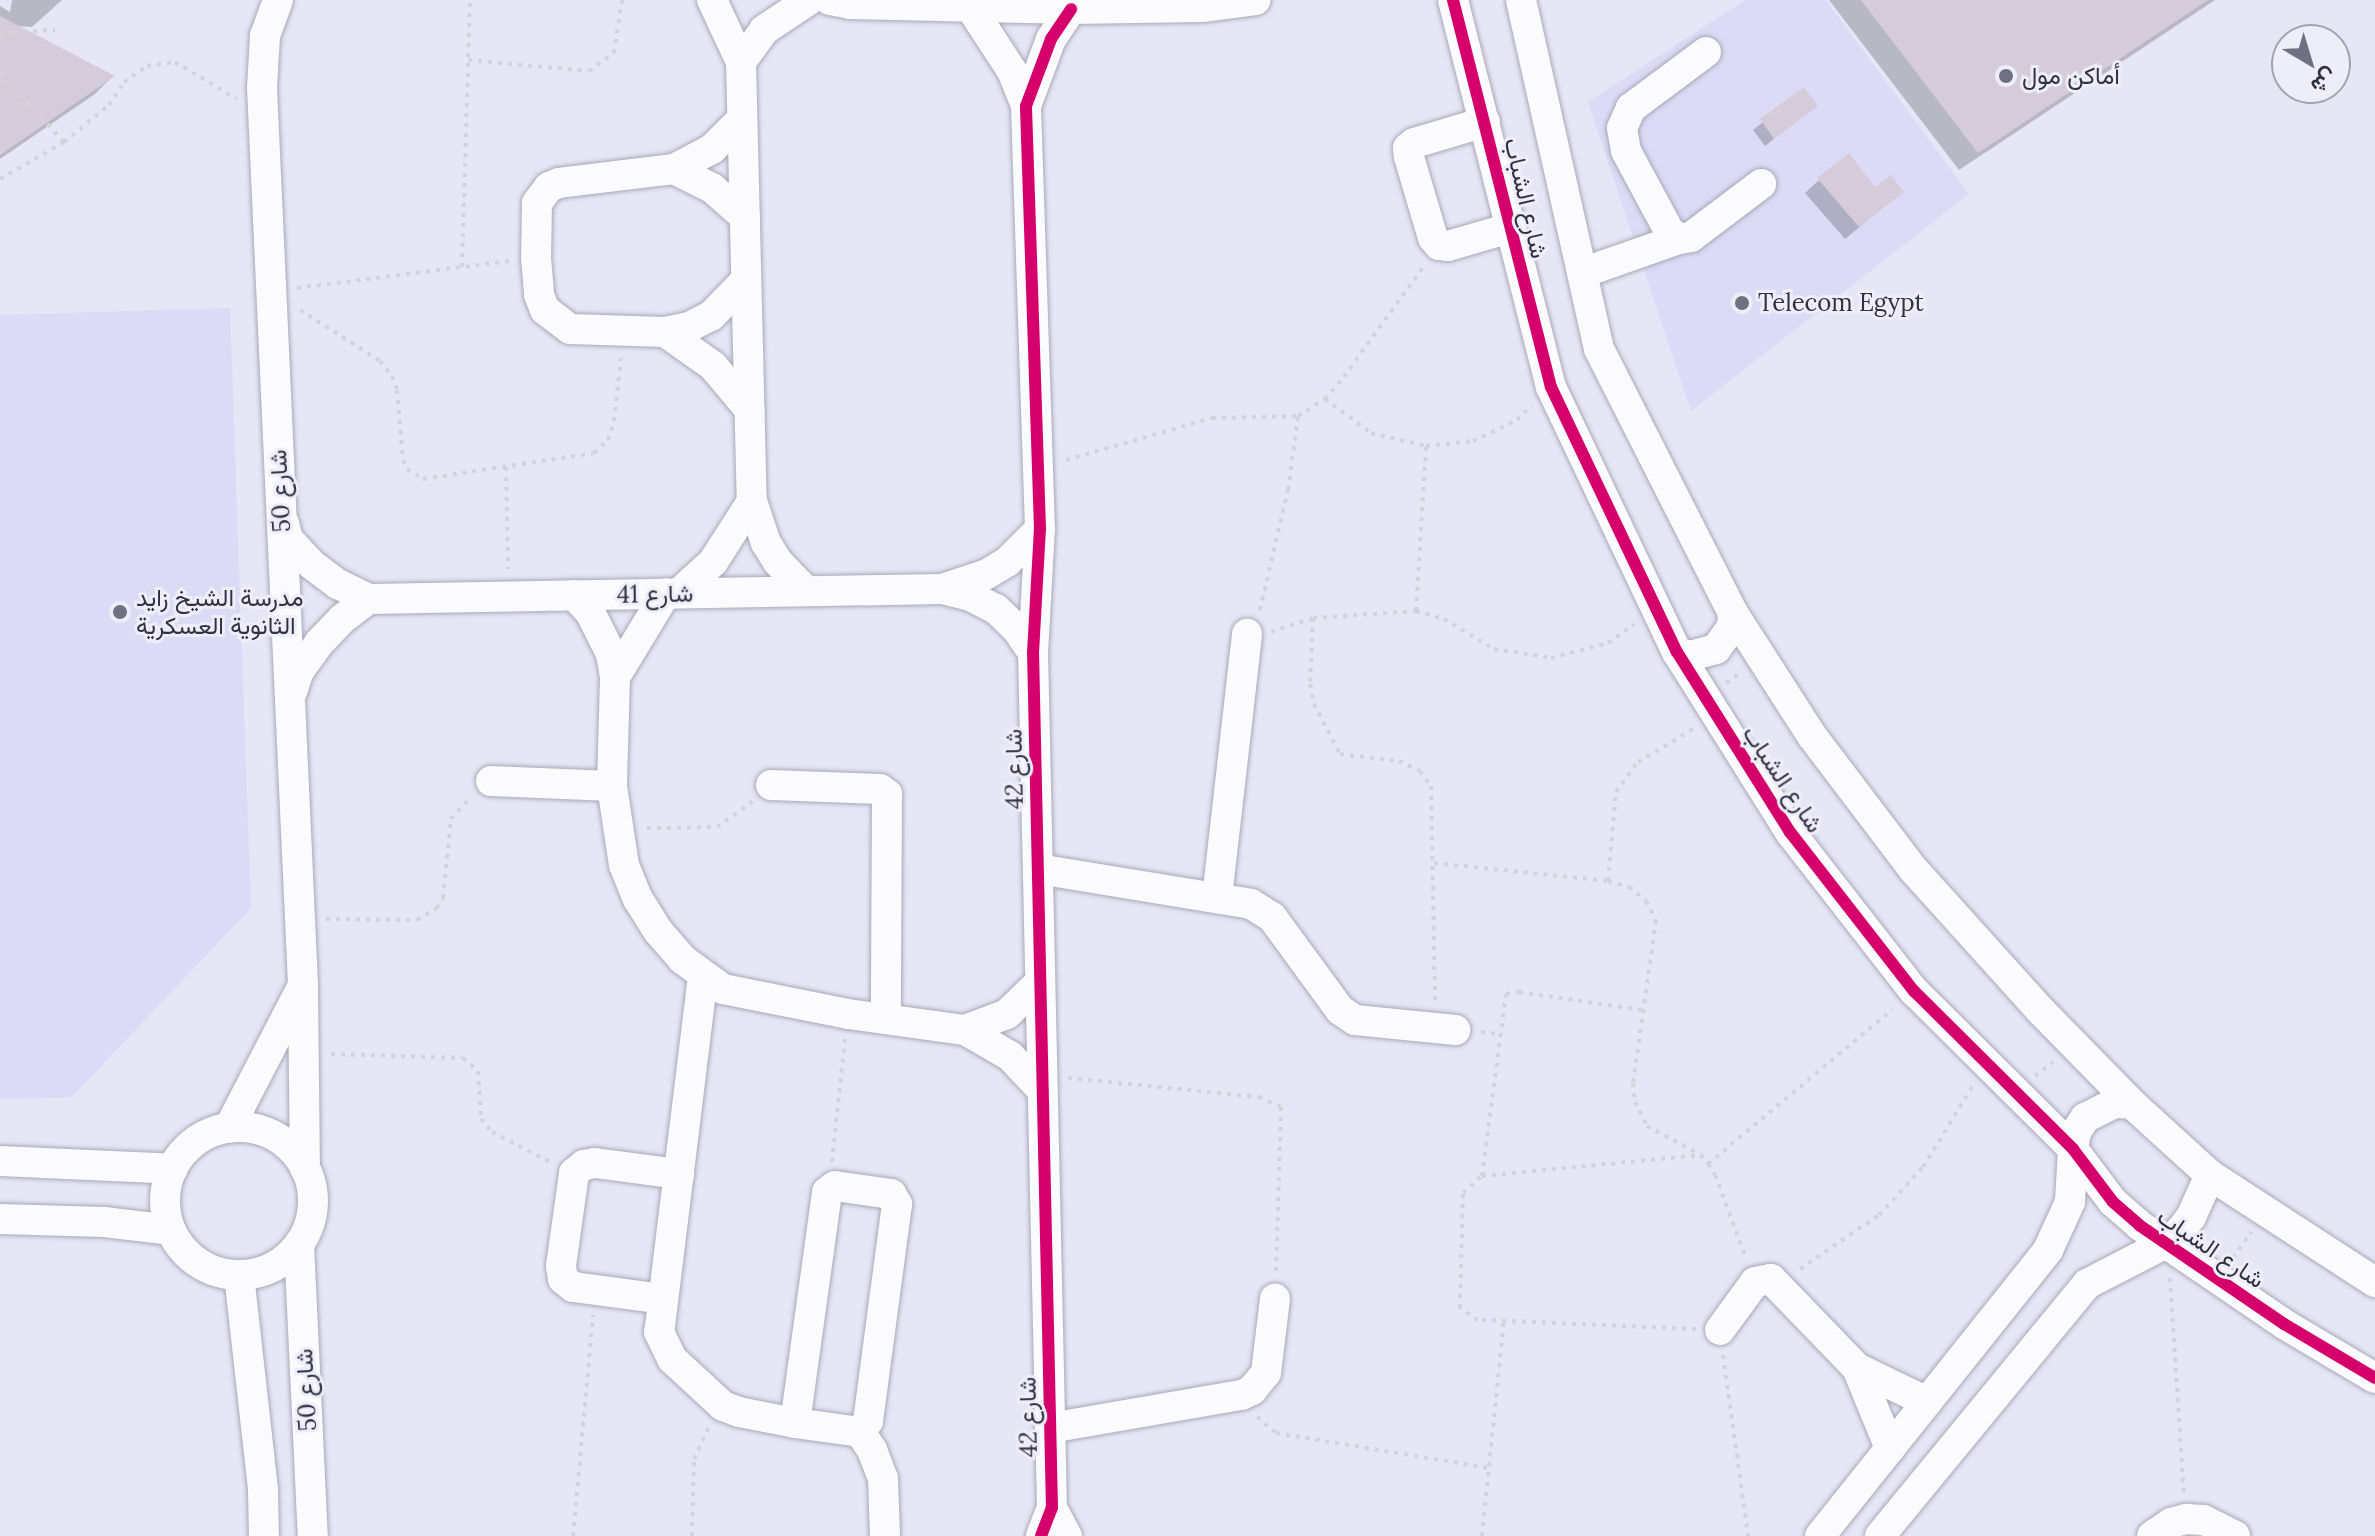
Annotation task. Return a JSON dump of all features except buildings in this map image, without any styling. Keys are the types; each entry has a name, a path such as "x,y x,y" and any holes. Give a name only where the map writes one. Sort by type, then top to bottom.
{"street":[{"name":"شارع 50","path":"278,0 265,35 263,115 303,985 305,1168"},
{"path":"712,0 741,62 752,501 766,543 778,562 806,591"},
{"path":"741,62 764,30 809,0"},
{"path":"830,0 850,4 1071,9 1202,7 1256,0"},
{"path":"1427,0 1446,14 1463,35"},
{"name":"شارع الشباب","path":"1453,0 1551,387 1677,652 1790,832 1914,991 2073,1149 2113,1202 2139,1225 2284,1324 2375,1378"},
{"name":"شارع الشباب","path":"1521,0 1599,349 1733,613 1812,736 1913,869 2132,1104 2210,1175 2375,1282"},
{"name":"شارع 42","path":"971,8 1012,71 1026,106 1040,529 1033,653 1052,1508 1041,1536"},
{"name":"شارع 42","path":"1026,106 1051,39 1071,9"},
{"path":"1679,239 1669,231 1626,151 1622,128 1631,108 1706,52"},
{"path":"742,119 712,149 674,169 559,183 549,187 537,203 536,258 539,295 556,321 570,329 665,332 689,327 711,316 746,280"},
{"path":"1485,122 1408,148 1433,238 1439,245 1510,228"},
{"path":"674,169 712,188 745,217"},
{"path":"1582,273 1691,237 1761,184"},
{"path":"665,332 713,366 750,410"},
{"path":"615,677 672,593 713,562 752,501"},
{"name":"شارع 41","path":"281,510 288,539 311,564 338,584 369,599 942,589 970,596 996,609 1017,629 1033,653"},
{"name":"شارع 41","path":"942,589 976,579 1007,562 1040,529"},
{"path":"574,595 602,632 615,677 612,786 616,828 624,865 638,899 658,931 703,976 723,989 848,1014 965,1030 1010,1056 1042,1082"},
{"path":"289,701 299,671 319,643 342,619 369,599"},
{"path":"1677,652 1690,656 1716,649 1732,627 1733,613"},
{"path":"1217,898 1246,637"},
{"path":"491,781 612,786"},
{"path":"771,785 880,789 887,794 886,1019"},
{"path":"1038,869 1251,904 1272,917 1340,1010 1355,1020 1446,1029"},
{"path":"703,976 659,1332 672,1359 723,1406 795,1423 860,1432 872,1450 883,1478 885,1536"},
{"path":"965,1030 1007,1014 1040,982"},
{"path":"229,1128 303,985"},
{"path":"1820,1536 2048,1250 2070,1202 2076,1132 2085,1118 2115,1103 2132,1104"},
{"path":"229,1128 247,1128 273,1136 295,1153 305,1168 311,1183 312,1215 299,1244 272,1267 239,1275 221,1273 191,1258 171,1230 165,1199 173,1169 196,1142 229,1128"},
{"path":"0,1161 173,1169"},
{"path":"663,1299 573,1287 563,1279 561,1266 574,1173 584,1165 595,1163 679,1174"},
{"path":"1880,1536 2087,1284 2168,1242 2191,1217 2210,1175"},
{"path":"795,1423 829,1188 891,1194 897,1204 868,1421 860,1432"},
{"path":"0,1219 104,1222 171,1230"},
{"name":"شارع 50","path":"299,1244 313,1536"},
{"path":"2048,1250 2087,1284"},
{"path":"239,1275 263,1490 264,1536"},
{"path":"1720,1330 1766,1283 1857,1368 1927,1402"},
{"path":"1050,1428 1242,1395 1260,1384 1266,1373 1275,1299"},
{"path":"1857,1368 1890,1448"},
{"name":"شارع 42","path":"1052,1508 1067,1536"},
{"path":"2152,1536 2171,1523 2186,1519 2204,1520 2235,1536"}],"path":[{"path":"462,267 470,0"},
{"path":"468,60 589,71 614,53 622,0"},
{"path":"0,37 13,32 55,30"},
{"path":"0,179 64,142 109,105 124,82 147,66 175,62 263,115"},
{"path":"0,73 64,142"},
{"path":"1038,467 1212,418 1298,416 1325,399 1439,245"},
{"path":"271,291 536,258"},
{"path":"271,291 380,361 392,376 407,469 423,479 594,453 608,440 614,421 623,331"},
{"path":"1325,399 1371,433 1426,446 1473,441 1517,420 1551,387"},
{"path":"1246,637 1256,626 1272,562 1288,490 1298,416"},
{"path":"1416,611 1426,446"},
{"path":"506,467 508,596"},
{"path":"1246,637 1313,618 1416,611 1444,619 1494,649 1551,658 1608,643 1654,609"},
{"path":"1313,618 1310,684 1323,727 1340,754 1399,761 1420,771 1431,786 1446,1029"},
{"path":"1608,881 1616,792 1638,762 1710,707 1762,658"},
{"path":"300,918 417,920 437,908 443,898 451,819 491,781"},
{"path":"616,828 717,827 771,785"},
{"path":"1434,863 1608,881 1629,887 1646,901 1656,920 1633,1083 1635,1102 1647,1126 1701,1155 1708,1164 1766,1283 1879,1215 1923,1167 1985,1064"},
{"path":"1708,1164 1914,991"},
{"path":"1482,1176 1506,994 1519,992 1643,1010"},
{"path":"829,1188 848,1014"},
{"path":"2015,1093 2074,1045"},
{"path":"304,1053 463,1058 478,1071 481,1119 492,1132 574,1173"},
{"path":"1042,1082 1259,1097 1281,1107 1275,1299"},
{"path":"1701,1155 1482,1176 1463,1193 1460,1308 1478,1320 1720,1330 1748,1536"},
{"path":"2218,1279 2265,1213"},
{"path":"2168,1242 2186,1519"},
{"path":"573,1536 595,1290"},
{"path":"1482,1536 1504,1321"},
{"path":"1242,1395 1257,1419 1276,1433 1489,1468"},
{"path":"692,1536 694,1459 702,1438 723,1406"}],"shaded area":[{"name":"Telecom Egypt","path":"1745,0 1826,0 1969,194 1691,411 1588,102"},
{"name":"مدرسة الشيخ زايد الثانوية العسكرية","path":"230,308 251,908 72,1097 0,1099 0,315"}],"cycle path":[{"path":"1453,0 1551,387 1677,652 1790,832 1914,991 2073,1149 2113,1202 2139,1225 2284,1324 2375,1378"},
{"path":"1041,1536 1052,1508 1033,653 1040,529 1026,106 1051,39 1071,9"}],"place":[{"name":"أماكن مول","path":"2006,76"},
{"name":"Telecom Egypt","path":"1742,303"},
{"name":"مدرسة الشيخ زايد الثانوية العسكرية","path":"120,612"}]}
